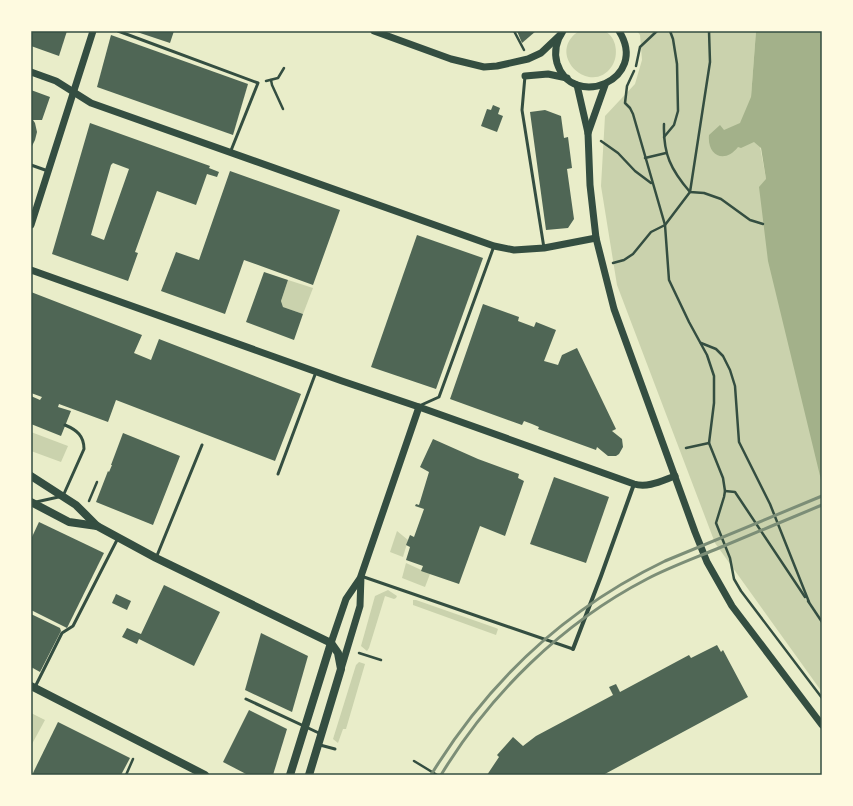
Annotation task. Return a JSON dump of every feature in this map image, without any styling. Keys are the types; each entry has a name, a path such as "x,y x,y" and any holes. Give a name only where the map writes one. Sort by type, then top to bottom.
{"main road":[{"path":"31,476 76,504 97,526 156,558 331,643 338,653 341,669 309,775"},
{"path":"32,503 69,522 97,526"},
{"path":"290,775 331,643"},
{"path":"33,686 205,775"},
{"path":"314,757 314,775"}],"street":[{"path":"31,225 93,31"},
{"path":"374,31 451,59 484,67 497,66 528,59 541,53 561,33"},
{"path":"525,76 548,74 567,78 578,85 590,87 605,85 617,76 626,60 626,44 620,31"},
{"path":"561,33 556,47 556,56 558,66 567,78"},
{"path":"31,72 56,81 91,103 494,246 514,250 544,248 596,238"},
{"path":"578,85 588,133 590,185 596,238 614,308 695,532 707,562 732,606 822,725"},
{"path":"588,133 605,85"},
{"path":"31,270 316,372 419,406 634,484 645,486 675,476"},
{"path":"331,643 346,599 361,576 419,406"},
{"path":"573,649 634,484"},
{"path":"341,669 360,606 361,576"}],"lane":[{"path":"118,31 258,83 230,153"},
{"path":"525,76 522,110 544,248"},
{"path":"31,165 48,171"},
{"path":"419,406 439,397 494,246"},
{"path":"278,474 316,372"},
{"path":"32,503 63,496 84,449 84,444 79,433 65,425"},
{"path":"156,558 202,445"},
{"path":"33,686 62,633 73,626 118,537"},
{"path":"361,576 573,649"},
{"path":"246,699 321,734"},
{"path":"318,745 335,750"}],"path":[{"path":"514,31 525,52"},
{"path":"657,31 640,47 638,60 627,86 626,103 633,114 665,225 669,280 689,322 711,362 714,376 714,403 709,443 723,478 725,490 716,523 730,558 734,579 741,591 822,698"},
{"path":"664,137 674,125 678,111 677,64 673,39 670,31"},
{"path":"613,263 624,260 633,254 651,232 665,225 690,192 710,62 709,31"},
{"path":"258,83 278,78 284,68"},
{"path":"271,79 272,85 283,108"},
{"path":"664,124 666,153 678,178 690,192 704,193 721,199 750,220 763,224"},
{"path":"601,141 618,153 635,171 652,184"},
{"path":"645,158 666,153"},
{"path":"700,343 716,348 723,356 730,370 735,392 739,442 770,504 809,602"},
{"path":"686,448 709,443"},
{"path":"90,501 97,482"},
{"path":"725,490 735,492 822,622"},
{"path":"359,653 381,660"},
{"path":"126,775 134,759"},
{"path":"414,761 437,775"}],"shaded area":[{"path":"602,30 612,37 616,47 616,57 612,66 603,75 593,77 583,75 574,69 569,61 566,51 570,40 579,31"},
{"path":"637,31 756,31 751,97 822,484 822,692 715,543 617,285 601,186 605,116 635,84 642,60 640,35"},
{"path":"756,31 822,31 822,484 768,261 759,187 766,179 761,148 754,142 741,148 738,147 728,155 723,156 714,153 709,142 709,135 720,125 724,130 740,123 751,97"},
{"path":"288,280 313,288 303,314 283,307 281,301"},
{"path":"31,432 68,446 61,462 31,451"},
{"path":"397,531 408,540 403,557 390,552"},
{"path":"406,563 430,574 425,587 402,578"},
{"path":"388,590 397,596 394,599 385,596 367,651 361,646 375,596"},
{"path":"413,600 496,628 498,629 496,635 413,605"},
{"path":"359,662 365,664 346,729 343,729 338,743 333,739 356,665"},
{"path":"31,713 45,720 32,744 31,744"}],"building":[{"path":"31,31 67,31 59,56 31,46"},
{"path":"134,31 174,31 170,43"},
{"path":"517,31 536,31 522,43"},
{"path":"111,35 248,84 233,135 97,87"},
{"path":"31,90 50,97 42,120 33,120 37,132 31,148"},
{"path":"493,105 500,108 498,114 503,116 497,132 481,126 487,109 491,110"},
{"path":"545,110 561,116 564,138 568,137 572,168 567,169 574,219 568,228 546,230 530,112"},
{"path":"90,123 210,166 209,168 219,172 217,177 207,174 196,205 157,191 135,252 138,253 128,281 52,254","holes":["113,163 129,169 104,240 91,235 111,165"]},
{"path":"230,171 340,210 313,285 244,260 225,314 161,291 176,252 199,260"},
{"path":"417,235 483,258 436,389 371,367"},
{"path":"264,272 288,280 281,301 283,307 303,314 294,340 246,322"},
{"path":"31,292 142,335 134,353 151,360 159,339 301,394 275,461 116,400 108,422 59,404 58,407 71,411 61,436 31,424 31,396 40,400 42,397 31,393"},
{"path":"483,304 519,317 518,321 534,327 536,322 556,330 544,361 558,365 562,355 577,348 616,429 612,431 622,439 623,447 619,454 616,456 608,456 597,447 596,450 538,429 539,427 524,421 522,425 450,399"},
{"path":"123,433 180,456 153,525 96,502 108,471 109,472 112,465"},
{"path":"433,439 478,459 519,474 518,478 524,481 505,536 480,526 459,584 421,571 423,566 406,560 410,547 406,545 410,535 414,537 424,509 415,506 416,504 419,505 429,472 420,467"},
{"path":"554,477 609,497 586,563 530,544"},
{"path":"39,522 104,553 67,628 31,610 31,539"},
{"path":"164,585 220,612 194,666 139,639 137,644 122,637 127,628 141,634"},
{"path":"116,594 131,601 127,610 112,603"},
{"path":"31,614 60,628 61,631 40,672 31,667"},
{"path":"261,633 308,656 292,712 245,690"},
{"path":"717,645 721,652 723,650 748,697 603,775 487,775 499,757 497,755 513,737 523,746 536,736 613,695 609,687 616,684 620,692 689,655 691,658"},
{"path":"249,710 287,729 273,775 248,775 223,762"},
{"path":"58,722 130,758 121,775 32,775"}],"railway":[{"path":"431,775 454,740 478,708 504,678 532,650 594,601 665,561 822,496"},
{"path":"441,775 460,745 505,689 530,663 557,639 586,617 647,579 822,505"}]}
